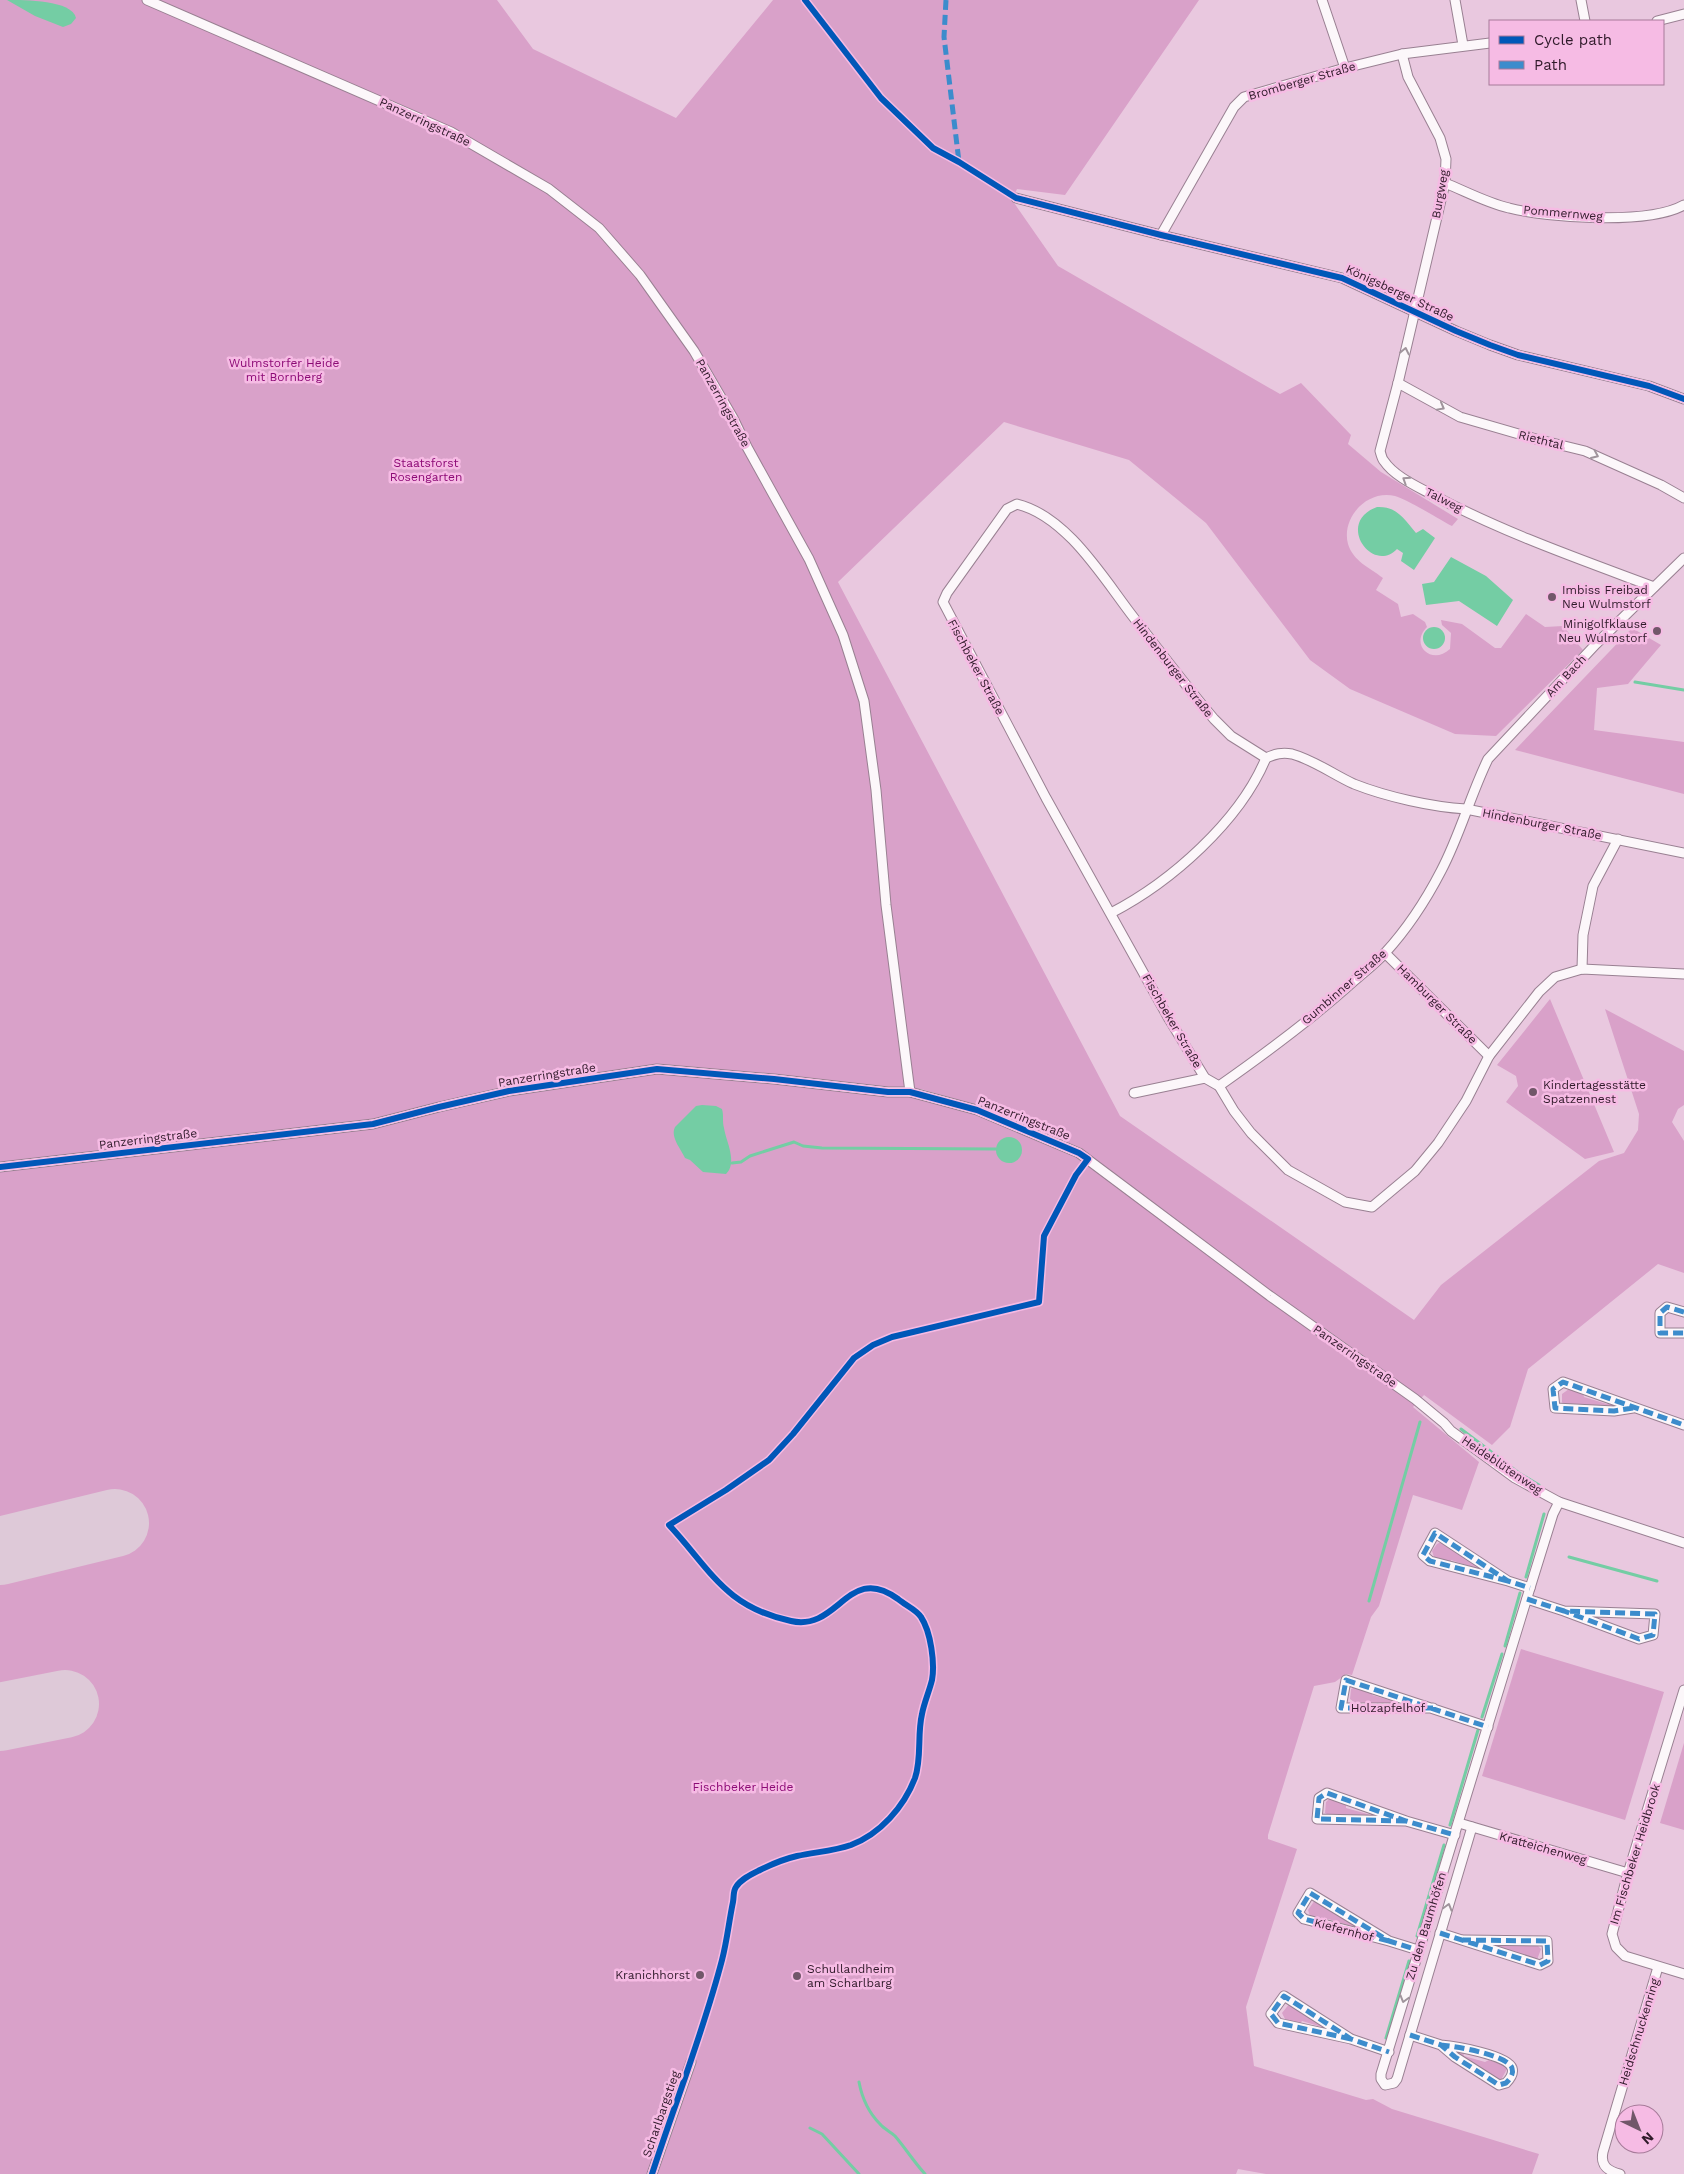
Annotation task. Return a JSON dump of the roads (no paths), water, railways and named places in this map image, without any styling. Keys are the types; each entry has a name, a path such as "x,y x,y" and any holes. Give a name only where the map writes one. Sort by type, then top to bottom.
{"street":[{"name":"Panzerringstraße","path":"147,0 451,132 549,189 599,228 640,275 694,351 733,418 809,559 843,635 864,701 876,790 886,904 910,1092"},
{"path":"1322,0 1345,68"},
{"path":"1455,0 1463,46"},
{"path":"1581,0 1585,20"},
{"path":"1661,20 1684,14"},
{"name":"Bromberger Straße","path":"1161,236 1234,107 1244,97 1402,54 1489,42"},
{"name":"Burgweg","path":"1402,54 1408,77 1440,138 1446,159 1444,183 1414,310"},
{"name":"Pommernweg","path":"1444,183 1507,208 1525,211 1594,217 1638,217 1677,209 1684,205"},
{"name":"Königsberger Straße","path":"1016,198 1161,236 1342,278 1456,331 1518,355 1649,386 1684,399"},
{"name":"Talweg","path":"1414,310 1398,383 1380,450 1384,461 1396,473 1417,487 1481,519 1654,587"},
{"name":"Riethtal","path":"1398,383 1460,417 1585,451 1661,485 1684,498"},
{"name":"Hindenburger Straße","path":"944,602 947,593 1007,509 1018,504 1031,507 1059,526 1087,557 1214,719 1231,736 1266,758 1277,753 1289,753 1355,784 1446,808 1466,809 1684,853"},
{"name":"Am Bach","path":"1466,809 1488,760 1590,651 1684,558"},
{"name":"Fischbeker Straße","path":"944,602 947,612 1042,790 1112,913 1169,1019 1205,1078 1219,1086 1234,1111 1251,1133 1288,1170 1345,1202 1372,1207 1416,1171 1438,1143 1466,1101 1489,1056 1539,992 1555,978 1582,969"},
{"path":"1112,913 1160,883 1195,852 1242,800 1259,776 1266,758"},
{"name":"Gumbinner Straße","path":"1219,1086 1307,1021 1384,953 1421,906 1459,834 1466,809"},
{"path":"1618,839 1593,886 1583,935 1582,969 1684,974"},
{"name":"Hamburger Straße","path":"1384,953 1489,1056"},
{"name":"Panzerringstraße","path":"0,1167 373,1124 439,1106 509,1091 657,1068 888,1092 910,1092 977,1110 1079,1153 1270,1296 1415,1399"},
{"path":"1134,1093 1205,1078"},
{"path":"1684,1312 1667,1307 1660,1313 1660,1333 1684,1333"},
{"path":"1632,1408 1614,1411 1555,1408 1553,1388 1563,1382 1632,1408 1684,1424"},
{"name":"Heideblütenweg","path":"1415,1399 1437,1416 1451,1431 1501,1468 1559,1502 1684,1543"},
{"name":"Zu den Baumhöfen","path":"1472,1827 1397,2079 1390,2085 1385,2085 1381,2078 1418,1950 1459,1823 1553,1514 1559,1502"},
{"path":"1508,1581 1434,1533 1423,1555 1430,1561 1530,1588"},
{"path":"1527,1599 1639,1639 1653,1635 1655,1614 1564,1611"},
{"name":"Holzapfelhof","path":"1433,1708 1341,1708 1346,1680 1433,1708 1488,1727"},
{"name":"Im Fischbeker Heidbrook","path":"1684,1690 1612,1929 1614,1943 1625,1956 1684,1974"},
{"path":"1406,1821 1317,1819 1319,1798 1327,1793 1406,1821 1455,1835"},
{"name":"Kratteichenweg","path":"1459,1823 1628,1873"},
{"name":"Kiefernhof","path":"1389,1942 1310,1893 1298,1912 1304,1919 1418,1950"},
{"path":"1440,1933 1540,1965 1548,1961 1547,1941 1463,1940"},
{"name":"Heidschnuckenring","path":"1620,2174 1606,2167 1602,2160 1603,2152 1658,1967"},
{"path":"1351,2039 1284,1996 1271,2014 1278,2023 1351,2039 1389,2052"},
{"path":"1410,2035 1441,2045 1456,2046 1497,2057 1510,2064 1513,2070 1512,2074 1506,2082 1499,2085 1455,2057 1441,2045"},
{"name":"Scharlbargstieg","path":"652,2174 691,2062"}],"waterway":[{"path":"1635,682 1684,690"},
{"path":"732,1163 741,1162 750,1156 794,1142 803,1146 822,1148 996,1149"},
{"path":"1369,1601 1420,1422"},
{"path":"1461,1429 1519,1473 1539,1485"},
{"path":"1526,1577 1544,1514"},
{"path":"1569,1557 1657,1581"},
{"path":"1505,1646 1520,1593"},
{"path":"1482,1717 1502,1654"},
{"path":"1450,1825 1478,1730"},
{"path":"1417,1936 1444,1845"},
{"path":"1386,2038 1409,1961"},
{"path":"859,2082 862,2094 872,2115 895,2136 925,2174"},
{"path":"810,2128 822,2134 859,2174"}],"place":[{"name":"Imbiss Freibad Neu Wulmstorf","path":"1552,597"},
{"name":"Minigolfklause Neu Wulmstorf","path":"1657,631"},
{"name":"Kindertagesstätte Spatzennest","path":"1533,1092"},
{"name":"Kranichhorst","path":"700,1975"},
{"name":"Schullandheim am Scharlbarg","path":"797,1976"}],"park label":[{"name":"Wulmstorfer Heide mit Bornberg","path":"284,370"},
{"name":"Staatsforst Rosengarten","path":"426,470"},
{"name":"Fischbeker Heide","path":"743,1787"}]}
